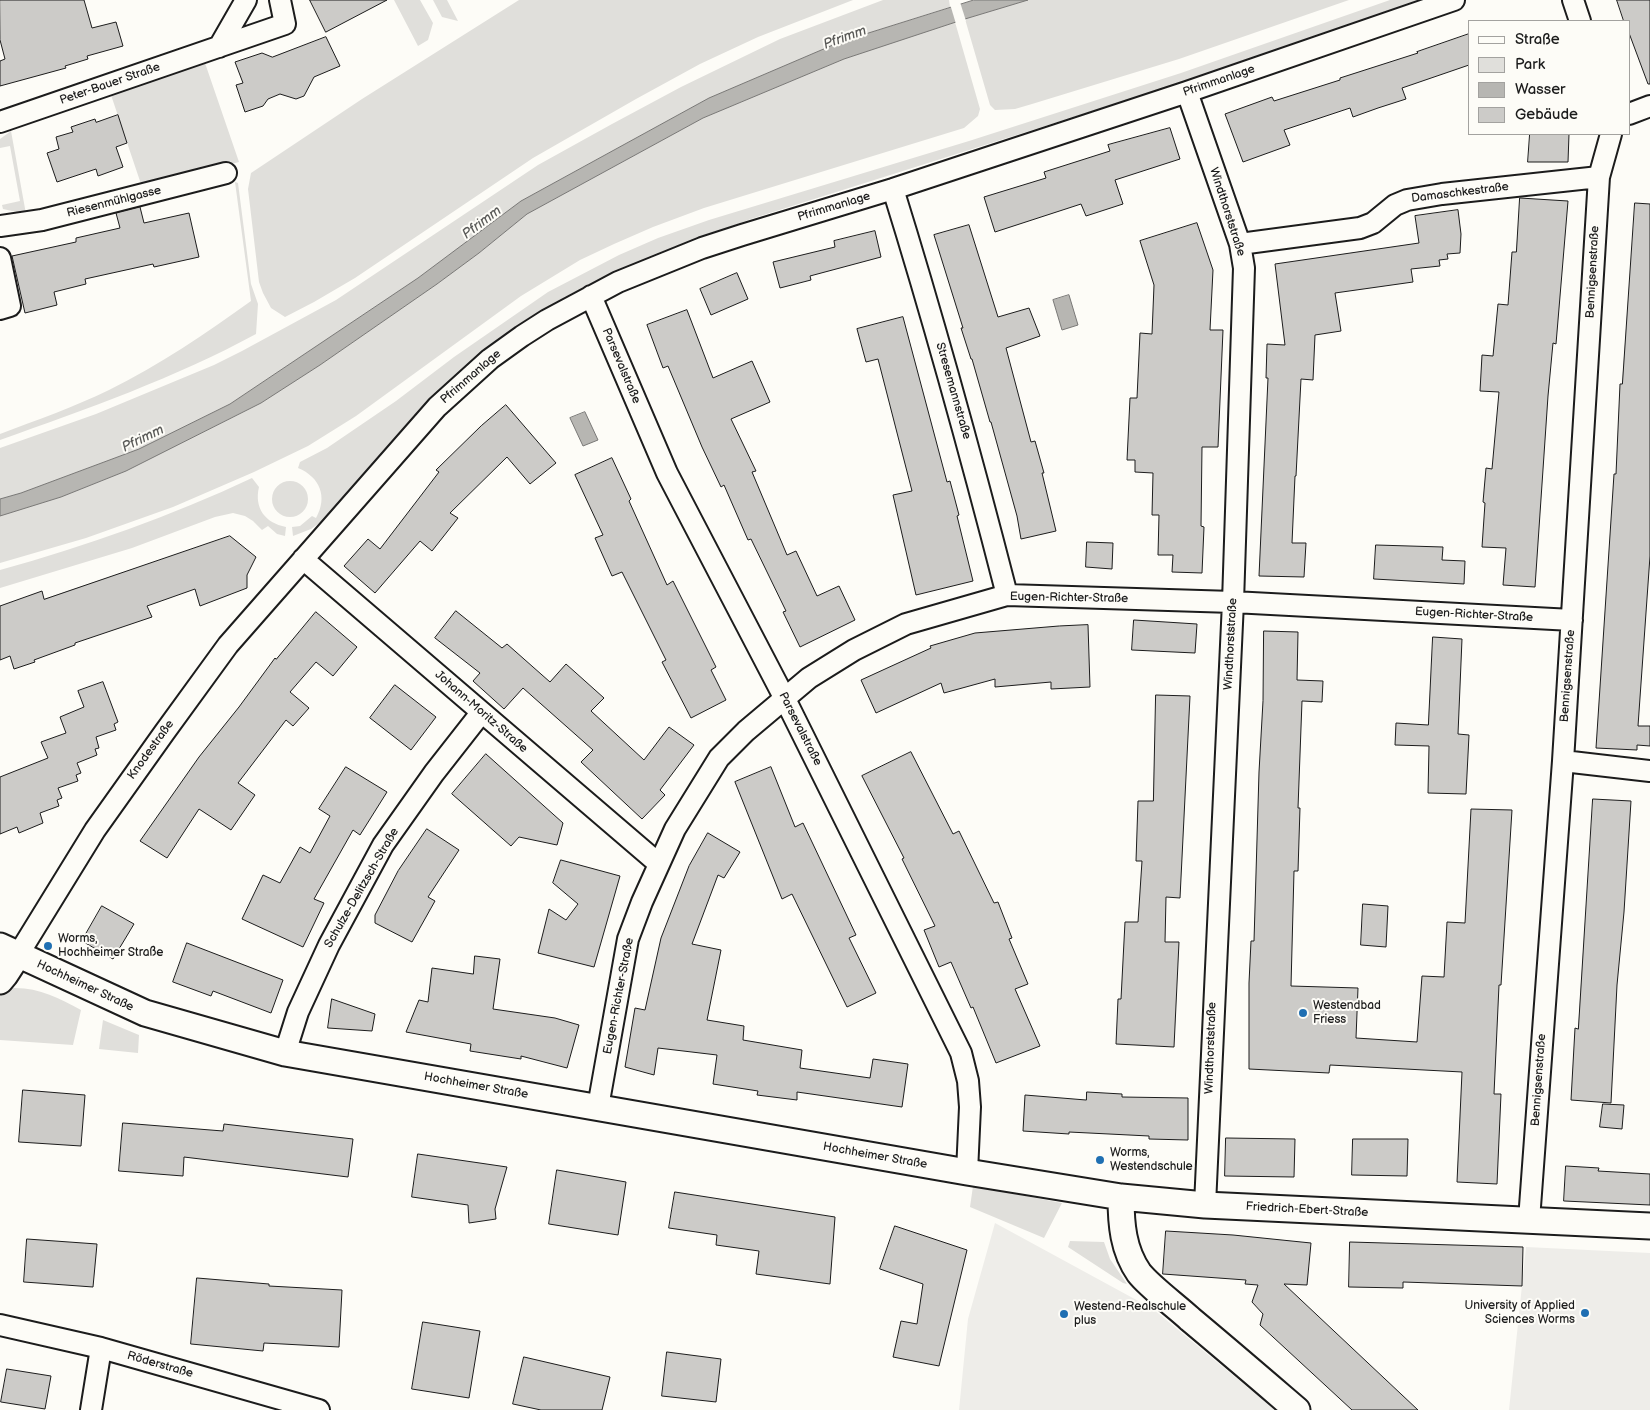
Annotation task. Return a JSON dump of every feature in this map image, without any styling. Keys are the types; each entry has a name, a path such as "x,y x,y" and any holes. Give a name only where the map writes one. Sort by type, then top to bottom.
{"street":[{"path":"220,47 246,0"},
{"name":"Peter-Bauer Straße","path":"0,122 285,24 280,0"},
{"name":"Pfrimmanlage","path":"303,559 437,406 463,382 490,359 522,336 547,320 618,282 742,234 893,189 1187,92 1454,0"},
{"path":"1573,0 1580,20"},
{"name":"Windthorststraße","path":"1187,92 1240,244 1244,268 1233,602 1205,1205"},
{"path":"1630,114 1650,106"},
{"name":"Bennigsenstraße","path":"1529,1220 1563,761 1599,177 1612,135"},
{"name":"Riesenmühlgasse","path":"0,226 42,220 226,174"},
{"name":"Damaschkestraße","path":"1240,244 1360,228 1373,223 1395,205 1408,200 1442,194 1599,177"},
{"name":"Stresemannstraße","path":"893,189 927,297 967,439 1007,595"},
{"path":"0,258 10,306 0,309"},
{"name":"Parsevalstraße","path":"591,296 667,473 784,699 961,1053 968,1081 970,1107 967,1172"},
{"name":"Johann-Moritz-Straße","path":"303,559 659,864"},
{"name":"Knodestraße","path":"9,950 228,645 303,559"},
{"name":"Eugen-Richter-Straße","path":"598,1107 628,939 642,902 675,829 719,758 746,731 809,678 854,650 906,624 1007,595 1233,602 1572,620"},
{"name":"Schulze-Delitzsch-Straße","path":"285,1053 298,1012 329,945 383,845 434,773 482,713"},
{"path":"1563,761 1650,771"},
{"path":"0,981 6,975 9,950"},
{"name":"Hochheimer Straße","path":"9,950 145,1013 285,1053 967,1172"},
{"name":"Friedrich-Ebert-Straße","path":"967,1172 1121,1197 1205,1205 1650,1226"},
{"path":"1121,1197 1121,1222 1124,1238 1129,1254 1140,1274 1297,1410"},
{"name":"Röderstraße","path":"0,1325 101,1348 319,1410"},
{"path":"91,1410 101,1348"}],"shaded area":[{"name":"Westend-Realschule plus","path":"995,1223 1153,1309 1275,1410 959,1410 968,1319"},
{"name":"University of Applied Sciences Worms","path":"1526,1247 1650,1253 1650,1410 1509,1410"}],"green space":[{"path":"394,0 420,0 433,23 428,40 418,46"},
{"path":"433,0 447,0 458,21 442,17"},
{"path":"519,0 853,0 758,37 700,64 533,158 355,278 314,302 285,317 271,308 259,282 248,189 251,173 362,99"},
{"path":"883,0 949,0 950,7 840,42 709,98 521,201 418,278 230,404 139,449 0,499 0,448 96,414 214,365 242,351 336,300 538,165 612,124 681,87 780,39"},
{"path":"1028,0 1349,0 1179,59 1015,109 995,110 990,105 965,19"},
{"path":"1390,0 1426,0 1279,52 751,219 664,251 587,286 565,297 516,329 426,406 322,521 311,529 293,536 292,527 300,526 312,516 316,518 321,503 320,489 317,482 306,472 298,468 300,462 327,448 396,401 454,357 548,292 619,255 658,238 709,220 969,141 1181,73"},
{"path":"955,22 980,109 978,116 964,128 704,208 614,244 580,260 521,296 356,416 308,446 173,507 86,538 0,563 0,516 61,497 126,471 261,403 320,365 437,284 527,214 703,118 844,59"},
{"path":"205,63 239,162 142,187 111,95"},
{"path":"11,131 26,214 3,209 2,205 20,201 10,146 0,148 0,139"},
{"path":"235,182 238,183 251,284 258,304 256,334 162,379 0,440 0,434 82,402 128,380 182,348 251,301"},
{"path":"252,478 259,487 258,502 260,508 272,522 286,527 285,536 277,534 268,526 262,530 245,516 233,513 215,517 132,548 0,588 0,570 65,551 128,529 191,505"},
{"path":"290,481 297,482 303,486 307,492 307,506 303,512 297,516 290,517 283,516 277,512 273,506 272,499 273,492 277,486 283,482"},
{"path":"12,988 39,991 81,1010 73,1045 0,1040 0,994"},
{"path":"103,1020 139,1035 138,1053 99,1049"},
{"path":"973,1186 1062,1203 1044,1238 970,1207"},
{"path":"1070,1241 1104,1242 1110,1259 1127,1284 1068,1247"}],"water":[{"path":"974,0 1028,0 844,59 703,118 527,214 437,284 320,365 261,403 126,471 61,497 0,516 0,499 139,449 230,404 418,278 521,201 709,98 840,42"},
{"path":"1069,295 1078,325 1062,330 1053,300"},
{"path":"585,412 598,440 583,446 570,418"}],"pier":[{"path":"960,2 966,21 956,24 950,4"}],"building":[{"path":"0,0 84,0 92,28 116,22 123,46 87,56 88,59 65,66 66,68 0,86 0,61 5,59 0,40"},
{"path":"310,0 387,0 326,32"},
{"path":"1617,0 1650,0 1650,84 1648,84 1630,36 1630,20 1624,20"},
{"path":"1468,34 1468,65 1402,88 1406,99 1353,117 1350,108 1284,130 1290,145 1243,162 1225,114 1272,97 1274,101 1340,80 1340,78"},
{"path":"326,37 340,66 314,77 304,96 296,99 280,94 268,99 263,106 245,112 236,85 243,83 235,62 262,53 272,57"},
{"path":"118,115 127,143 116,147 123,167 98,176 96,169 57,182 47,153 59,149 56,137 73,132 71,127 95,119 96,122"},
{"path":"1170,128 1180,159 1115,180 1123,204 1086,216 1081,204 995,232 984,197 1046,178 1044,172 1110,151 1108,145"},
{"path":"1530,135 1569,135 1568,162 1528,162"},
{"path":"1520,198 1568,201 1556,344 1553,343 1548,396 1535,587 1503,585 1506,548 1482,547 1486,468 1492,469 1499,392 1480,391 1482,355 1493,356 1498,304 1508,305 1512,252 1516,252"},
{"path":"1635,203 1650,204 1650,556 1638,726 1650,726 1650,746 1637,745 1637,750 1596,748 1614,474 1616,474 1620,384 1622,384"},
{"path":"140,207 144,223 189,213 199,257 154,267 153,264 85,279 86,284 54,292 57,305 25,313 12,256 76,242 76,238 120,228 116,213"},
{"path":"1458,210 1461,234 1460,253 1447,254 1448,259 1439,260 1440,266 1411,269 1413,282 1335,293 1341,331 1315,335 1313,380 1301,379 1292,543 1306,543 1304,577 1259,576 1268,378 1266,378 1267,344 1285,345 1275,264 1419,243 1415,216"},
{"path":"1197,223 1213,270 1210,330 1223,330 1218,447 1202,447 1201,526 1204,527 1202,573 1172,572 1173,555 1158,555 1159,515 1152,515 1153,473 1135,472 1135,460 1127,460 1130,398 1137,398 1140,333 1152,334 1154,285 1140,241"},
{"path":"969,225 998,317 1029,308 1040,336 1006,348 1031,442 1035,441 1044,473 1042,473 1056,531 1021,539 1017,516 991,422 934,235"},
{"path":"875,231 881,257 810,276 811,280 780,288 773,262 835,247 834,241"},
{"path":"737,273 748,299 711,315 700,289"},
{"path":"687,310 713,378 752,361 770,402 731,419 756,471 752,472 787,555 796,551 817,596 839,586 855,620 800,647 783,612 786,611 751,539 748,540 724,485 721,487 702,447 668,366 663,368 647,325"},
{"path":"903,317 947,482 950,481 973,581 916,595 893,495 912,491 878,359 866,362 857,329"},
{"path":"506,405 556,463 530,484 507,457 450,513 458,518 432,551 420,541 375,593 344,566 368,539 380,549 439,472 436,470 481,426"},
{"path":"612,458 667,585 673,581 716,667 711,670 726,700 691,718 662,662 666,660 622,572 612,576 595,538 603,535 575,475"},
{"path":"230,536 256,557 247,575 247,588 200,606 195,589 147,606 152,617 75,643 75,645 34,660 35,662 14,669 10,656 0,660 0,606 42,591 44,599"},
{"path":"1087,542 1113,543 1112,569 1086,567"},
{"path":"1376,545 1443,547 1442,560 1465,561 1464,584 1374,579"},
{"path":"456,611 502,648 507,644 550,682 566,664 604,698 591,711 644,760 669,727 694,745 660,790 665,795 642,819 581,762 593,750 523,688 504,709 473,681 480,673 435,638"},
{"path":"316,612 357,647 333,676 316,662 290,692 309,708 293,726 286,720 238,783 255,795 231,830 199,809 167,858 140,841 199,757 275,658"},
{"path":"1134,620 1197,624 1195,653 1132,650"},
{"path":"1088,625 1090,687 1051,689 1051,682 995,687 995,679 944,693 941,683 876,713 861,680 931,648 930,646 975,633"},
{"path":"1264,631 1298,632 1297,680 1323,681 1322,702 1302,701 1298,871 1294,871 1291,986 1358,988 1356,1038 1417,1042 1422,976 1444,977 1447,922 1465,923 1471,809 1512,810 1501,985 1499,985 1494,1094 1501,1094 1497,1184 1457,1182 1462,1072 1330,1065 1329,1073 1249,1069 1249,983 1251,941 1254,941"},
{"path":"1433,637 1462,639 1458,734 1469,735 1466,794 1428,793 1429,746 1395,745 1396,723 1428,725"},
{"path":"103,682 118,722 114,724 116,730 96,737 99,748 95,749 97,755 77,763 81,773 76,775 78,781 58,788 62,798 57,800 59,806 40,813 43,823 19,833 17,827 0,834 0,777 48,758 41,742 66,733 60,717 84,707 78,691"},
{"path":"395,685 436,717 411,750 370,718"},
{"path":"1156,695 1190,696 1180,898 1166,897 1165,942 1179,942 1174,1047 1116,1044 1118,999 1121,999 1125,922 1138,922 1142,861 1136,861 1138,801 1153,801"},
{"path":"911,752 953,834 959,831 994,903 998,902 1012,938 1009,939 1028,984 1015,989 1040,1046 996,1063 973,1007 971,1008 951,962 939,967 924,930 935,926 902,859 904,858 862,776"},
{"path":"486,754 563,823 557,845 519,837 511,846 452,794"},
{"path":"346,767 387,792 360,835 353,830 314,899 324,903 303,947 242,919 263,875 280,883 300,847 310,853 330,816 319,809"},
{"path":"771,767 795,827 803,823 856,935 849,938 876,993 847,1007 792,894 782,899 735,782"},
{"path":"1593,799 1631,801 1617,985 1611,1103 1571,1100 1575,1028 1578,1029"},
{"path":"427,829 459,850 428,897 435,901 412,942 375,923 375,915 398,871"},
{"path":"708,833 740,852 724,878 718,875 692,944 721,950 707,1020 744,1026 743,1040 802,1050 800,1068 870,1078 873,1059 908,1064 902,1107 797,1092 797,1100 757,1095 758,1091 713,1084 717,1055 658,1048 654,1075 625,1067 635,1008 645,1010 661,938 689,866"},
{"path":"561,860 620,876 594,967 538,953 549,909 566,920 578,904 553,883"},
{"path":"1363,904 1388,906 1386,947 1361,945"},
{"path":"102,906 134,924 113,959 82,941"},
{"path":"187,943 283,980 271,1013 213,991 211,996 173,982"},
{"path":"475,956 500,959 493,1009 555,1018 579,1025 567,1068 521,1056 521,1059 470,1051 471,1044 406,1032 419,1000 428,1002 432,968 473,974"},
{"path":"332,999 375,1014 372,1031 328,1028"},
{"path":"23,1090 85,1095 81,1146 19,1142"},
{"path":"1087,1092 1122,1094 1122,1097 1188,1098 1188,1140 1149,1139 1149,1136 1023,1131 1025,1095 1086,1100"},
{"path":"1603,1104 1624,1105 1622,1129 1600,1127"},
{"path":"123,1123 223,1131 224,1124 353,1139 348,1177 184,1157 183,1176 119,1171"},
{"path":"1226,1138 1295,1139 1294,1177 1225,1176"},
{"path":"1353,1139 1408,1139 1407,1176 1352,1175"},
{"path":"418,1154 507,1167 495,1209 496,1219 469,1223 468,1205 412,1197"},
{"path":"1566,1166 1599,1168 1598,1171 1650,1174 1650,1205 1564,1201"},
{"path":"557,1170 626,1182 618,1235 549,1224"},
{"path":"675,1192 835,1217 830,1284 756,1274 759,1251 716,1245 717,1235 669,1228"},
{"path":"895,1226 967,1250 939,1366 893,1357 901,1321 917,1324 923,1284 880,1269"},
{"path":"1166,1231 1233,1235 1311,1243 1307,1285 1284,1284 1418,1410 1352,1410 1260,1325 1263,1314 1252,1302 1258,1285 1245,1284 1246,1280 1163,1274"},
{"path":"27,1239 97,1244 93,1287 24,1282"},
{"path":"1350,1242 1523,1247 1522,1286 1403,1282 1403,1288 1349,1287"},
{"path":"197,1278 269,1284 269,1286 342,1290 339,1347 264,1343 263,1351 191,1344"},
{"path":"423,1322 480,1331 469,1398 412,1389"},
{"path":"667,1352 721,1359 716,1402 662,1396"},
{"path":"524,1357 610,1377 602,1410 541,1410 513,1404"},
{"path":"7,1369 51,1376 45,1409 1,1402"}],"place":[{"name":"Worms, Hochheimer Straße","path":"48,946"},
{"name":"Westendbad Friess","path":"1303,1013"},
{"name":"Worms, Westendschule","path":"1100,1160"},
{"name":"University of Applied Sciences Worms","path":"1585,1313"},
{"name":"Westend-Realschule plus","path":"1064,1314"}],"water label":[{"name":"Pfrimm","path":"845,38"},
{"name":"Pfrimm","path":"482,223"},
{"name":"Pfrimm","path":"143,439"}]}
